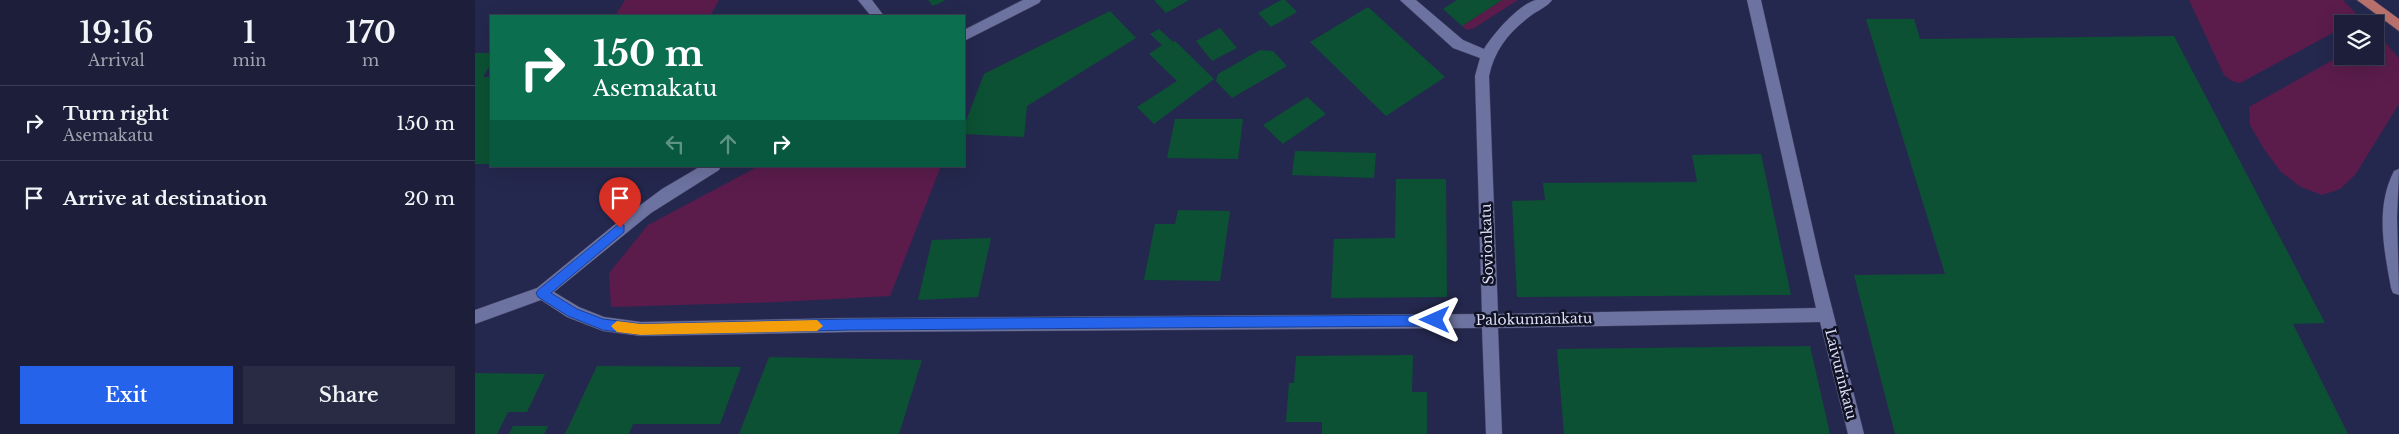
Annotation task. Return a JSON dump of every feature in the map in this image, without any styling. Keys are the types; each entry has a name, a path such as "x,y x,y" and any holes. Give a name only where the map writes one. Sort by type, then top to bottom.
{"main road":[{"path":"2364,0 2399,26"}],"street":[{"path":"865,0 877,15"},
{"path":"965,35 1033,0"},
{"path":"1407,0 1459,44 1487,55 1507,28 1545,0"},
{"name":"Laivurinkatu","path":"1754,0 1826,315 1856,434"},
{"name":"Sovionkatu","path":"1487,55 1481,76 1494,434"},
{"path":"475,317 542,293 627,223 686,180 712,167"},
{"path":"2399,175 2394,185 2389,233 2399,288"},
{"name":"Palokunnankatu","path":"542,293 573,312 603,324 641,329 850,325 1490,321 1826,315"}],"shaded area":[{"path":"625,0 719,0 711,15 616,15"},
{"path":"1502,0 1518,0 1474,28 1467,30 1462,26"},
{"path":"2189,0 2343,0 2357,15 2334,15 2334,32 2240,83 2232,81 2224,75"},
{"path":"2384,41 2399,58 2399,104 2355,175 2340,189 2322,195 2301,187 2281,172 2264,149 2250,125 2249,107 2334,59 2334,65 2384,65"},
{"path":"757,167 941,167 890,296 779,302 611,307 609,273 648,225"}],"building":[{"path":"928,0 946,0 933,6"},
{"path":"1154,0 1189,0 1166,13"},
{"path":"1281,0 1285,0 1297,12 1271,27 1258,13"},
{"path":"1457,0 1502,0 1462,26 1443,9"},
{"path":"1368,7 1445,77 1386,116 1310,42"},
{"path":"1110,11 1136,38 1027,106 1024,137 965,134 965,123 984,74"},
{"path":"1866,19 1914,19 1920,39 2174,36 2325,323 2293,324 2348,434 1895,434 1854,275 1945,274"},
{"path":"1220,28 1237,48 1212,61 1196,41"},
{"path":"1159,29 1173,42 1175,41 1214,79 1154,124 1137,107 1177,81 1149,54 1162,45 1150,34"},
{"path":"1260,50 1273,51 1287,66 1232,98 1216,81 1218,74"},
{"path":"475,53 490,53 490,66 483,77 490,77 490,164 475,164"},
{"path":"1307,97 1326,114 1283,144 1263,125"},
{"path":"1175,119 1243,119 1238,159 1167,158"},
{"path":"1295,151 1376,153 1374,178 1292,175"},
{"path":"1761,154 1791,295 1517,297 1512,201 1545,200 1543,183 1697,182 1692,155"},
{"path":"1396,179 1446,179 1447,297 1331,298 1334,239 1395,238"},
{"path":"1178,210 1230,211 1220,281 1144,280 1155,224 1175,224"},
{"path":"991,238 978,297 918,300 932,240"},
{"path":"1810,346 1830,434 1564,434 1557,349"},
{"path":"1413,355 1412,392 1427,392 1427,434 1322,434 1322,422 1286,422 1289,383 1294,383 1296,356"},
{"path":"769,357 922,360 899,434 739,434"},
{"path":"597,366 741,367 720,424 633,424 629,434 565,434"},
{"path":"475,373 545,374 527,412 508,412 497,434 475,434"},
{"path":"513,426 548,426 544,434 509,434"}],"slow traffic":[{"path":"617,326 641,329 817,326"}],"route":[{"path":"620,228 542,293 573,312 603,324 641,329 850,325 1435,320"}]}
